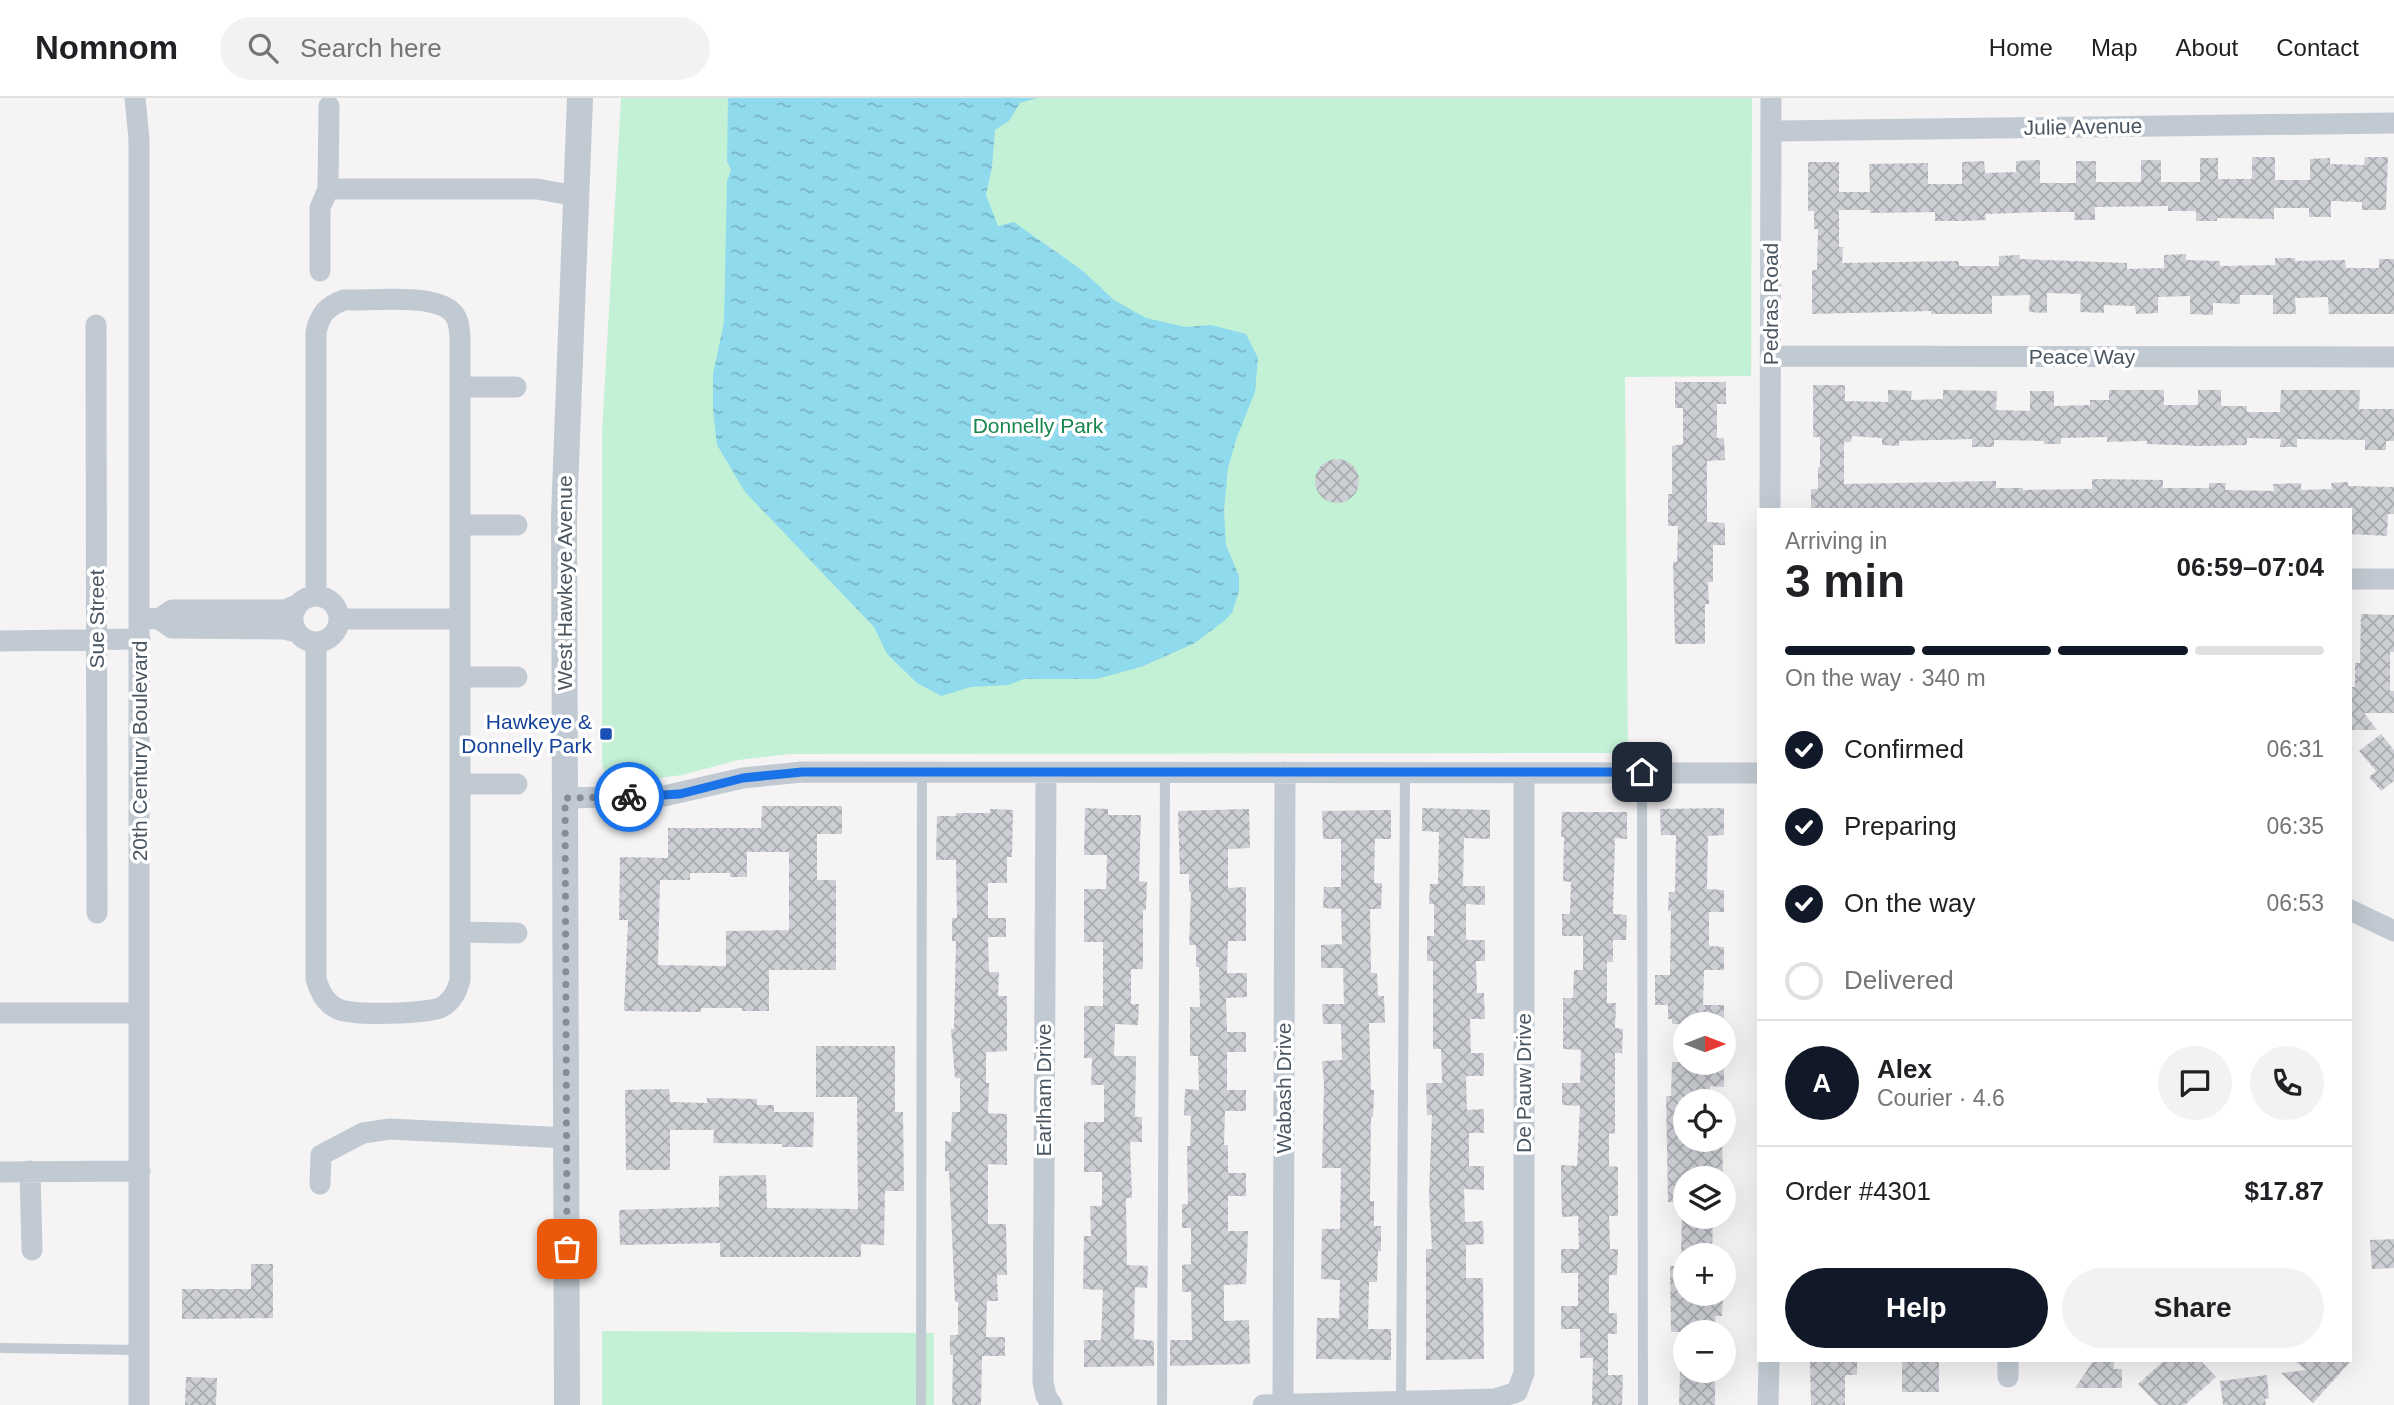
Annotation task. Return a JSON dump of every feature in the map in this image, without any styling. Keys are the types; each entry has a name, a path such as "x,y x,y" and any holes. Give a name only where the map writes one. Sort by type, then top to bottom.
{"street":[{"name":"20th Century Boulevard","path":"135,98 139,139 146,625 139,1013 139,1405"},
{"name":"West Hawkeye Avenue","path":"567,1405 564,516 566,397 580,98"},
{"name":"Pedras Road","path":"1770,508 1771,98"},
{"path":"320,271 320,208 328,189 329,106"},
{"name":"Julie Avenue","path":"1771,131 2394,123"},
{"path":"328,189 537,189 576,196"},
{"path":"344,300 426,301 451,312 459,323 460,525 460,980 457,991 440,1009 427,1012 353,1013 339,1010 328,1003 320,992 316,979 306,637 293,619 307,600 316,332 324,311 332,304 344,300"},
{"name":"Sue Street","path":"96,325 97,913"},
{"name":"Peace Way","path":"1770,356 2394,357"},
{"path":"460,387 516,387"},
{"path":"460,525 517,525"},
{"path":"2352,579 2394,579"},
{"path":"0,641 97,640 146,625 172,610 285,610 307,600 330,600 335,605 339,619 329,638 306,637 284,629 172,628 146,625"},
{"path":"339,619 460,619"},
{"path":"460,677 517,677"},
{"path":"565,798 664,796 766,774 922,771 1757,773"},
{"name":"Wabash Drive","path":"1283,1404 1285,772"},
{"name":"Earlham Drive","path":"1046,773 1043,1382 1046,1396 1052,1405"},
{"name":"De Pauw Drive","path":"1401,1402 1495,1399 1517,1392 1524,1373 1524,773"},
{"path":"460,784 517,784"},
{"path":"2352,911 2394,930"},
{"path":"460,932 517,933"},
{"path":"0,1013 139,1013"},
{"path":"320,1184 321,1155 363,1133 390,1129 567,1138"},
{"path":"0,1171 140,1171"},
{"path":"30,1171 32,1250"},
{"path":"1768,1405 1769,1362"},
{"path":"1263,1405 1401,1402"}],"lane":[{"path":"921,1405 922,771"},
{"path":"1163,1405 1165,772"},
{"path":"1642,772 1643,1405"},
{"path":"1401,1402 1405,773"},
{"path":"2,1348 139,1350"}],"green space":[{"name":"Donnelly Park","path":"621,98 1752,98 1751,376 1625,377 1628,753 790,754 738,760 682,775 646,780 609,778 604,772 602,762 602,433"},
{"path":"602,1331 934,1333 934,1405 602,1405"}],"water":[{"path":"728,98 1037,98 1020,103 1009,121 995,130 992,167 986,195 998,226 1014,222 1083,271 1114,300 1146,318 1186,327 1211,325 1246,334 1258,358 1255,392 1228,468 1224,511 1226,545 1239,576 1239,591 1232,613 1224,621 1195,643 1141,667 1096,679 1024,679 1008,685 971,687 941,696 917,683 887,654 874,627 745,492 717,445 713,374 724,322 727,181 731,170 727,161"}],"building":[{"path":"2252,157 2275,157 2275,180 2310,180 2310,159 2330,158 2330,164 2364,165 2365,157 2388,157 2386,210 2362,210 2362,202 2331,201 2331,217 2309,217 2309,208 2274,208 2274,219 2217,218 2217,221 2196,221 2196,211 2168,211 2168,206 2095,207 2095,220 2074,220 2075,212 2040,212 1985,214 1986,220 1935,221 1935,212 1870,213 1870,210 1839,210 1842,263 1959,261 1959,266 1999,266 1999,256 2019,255 2020,259 2127,263 2127,269 2164,268 2164,255 2186,254 2186,260 2220,261 2220,266 2275,265 2275,258 2295,258 2295,261 2345,260 2346,268 2379,268 2379,259 2394,259 2394,314 2329,314 2328,297 2295,298 2296,314 2273,314 2273,295 2240,295 2240,304 2213,303 2213,315 2190,314 2190,296 2158,297 2158,313 2136,314 2135,306 2104,305 2104,313 2080,312 2081,294 2047,293 2047,313 2029,312 2030,295 1992,296 1992,314 1931,314 1931,311 1812,314 1812,270 1817,270 1818,229 1814,229 1814,211 1808,211 1808,162 1839,162 1839,192 1870,192 1869,164 1928,163 1928,184 1962,184 1962,162 1984,161 1985,173 2016,172 2016,161 2040,160 2040,183 2076,183 2076,161 2096,161 2096,182 2141,182 2141,160 2161,160 2161,182 2200,182 2200,158 2218,158 2218,179 2252,179"},
{"path":"1675,382 1726,382 1726,404 1717,404 1717,438 1724,438 1725,460 1707,461 1707,522 1725,523 1725,545 1713,545 1713,582 1708,582 1709,604 1705,604 1705,644 1675,644 1673,562 1677,562 1678,526 1668,526 1668,494 1672,494 1672,446 1683,444 1683,408 1675,408"},
{"path":"1813,385 1845,385 1845,401 1888,402 1888,390 1912,391 1911,400 1943,399 1943,390 1997,391 1996,410 2030,411 2030,391 2054,391 2054,406 2090,405 2090,400 2109,400 2109,390 2164,390 2164,405 2198,405 2198,390 2221,390 2221,406 2247,406 2247,412 2280,412 2281,390 2360,390 2359,409 2394,409 2394,441 2386,441 2386,450 2365,450 2365,440 2297,439 2297,447 2280,447 2281,439 2247,438 2247,445 2199,446 2147,444 2147,441 2107,442 2107,437 2061,438 2061,444 1994,440 1994,447 1972,447 1972,439 1899,441 1899,446 1882,445 1882,438 1852,436 1851,442 1844,442 1844,484 1996,481 1996,488 2023,490 2092,489 2092,479 2163,480 2163,488 2209,488 2209,483 2226,483 2225,490 2274,491 2273,484 2301,483 2301,490 2332,489 2331,483 2348,482 2348,486 2394,487 2394,514 2388,514 2387,536 2352,534 2352,508 1811,508 1811,489 1818,489 1820,467 1820,437 1813,437"},
{"path":"1337,459 1346,460 1353,465 1358,472 1358,490 1353,497 1346,502 1337,503 1328,502 1321,497 1316,490 1315,481 1316,472 1321,465 1328,460"},
{"path":"2361,614 2394,615 2390,691 2394,691 2394,713 2364,713 2377,730 2352,730 2352,687 2355,687 2355,663 2360,663"},
{"path":"2381,734 2394,750 2394,781 2381,791 2369,777 2376,771 2359,751"},
{"path":"762,806 842,806 842,834 817,834 817,880 836,880 836,970 769,970 769,1011 701,1008 701,1012 624,1011 628,920 619,920 620,857 668,858 668,828 761,828","holes":["747,852 789,852 789,930 726,931 726,966 658,965 660,880 690,880 690,873 730,873 730,877 747,877"]},
{"path":"1085,808 1108,809 1108,815 1141,815 1139,881 1147,882 1146,910 1143,910 1143,969 1131,969 1131,1004 1139,1004 1138,1025 1115,1024 1114,1056 1136,1056 1135,1117 1142,1117 1142,1142 1130,1142 1132,1198 1126,1198 1127,1265 1148,1266 1147,1288 1135,1287 1134,1339 1154,1341 1154,1366 1084,1367 1084,1340 1101,1340 1103,1290 1083,1289 1084,1236 1091,1236 1090,1206 1102,1206 1102,1172 1084,1172 1084,1122 1104,1122 1104,1085 1091,1085 1092,1058 1084,1058 1084,1006 1103,1006 1103,942 1084,942 1084,889 1106,889 1107,855 1084,855"},
{"path":"1422,808 1490,810 1490,839 1464,838 1463,886 1485,886 1485,905 1466,904 1466,940 1485,940 1485,961 1476,961 1477,993 1484,993 1485,1019 1470,1019 1471,1053 1484,1053 1484,1076 1466,1076 1467,1110 1484,1109 1484,1133 1469,1133 1469,1166 1484,1166 1484,1190 1464,1189 1465,1222 1483,1221 1484,1244 1466,1245 1466,1278 1483,1278 1484,1359 1426,1360 1426,1249 1432,1249 1429,1194 1432,1115 1427,1115 1426,1083 1442,1083 1441,1049 1433,1049 1433,961 1427,961 1427,936 1434,936 1434,904 1429,904 1430,884 1438,884 1439,832 1422,831"},
{"path":"1724,808 1724,835 1708,836 1707,889 1724,890 1724,912 1709,912 1709,946 1724,947 1724,970 1704,970 1703,1005 1724,1005 1724,1012 1673,1012 1673,1024 1672,1019 1668,1019 1668,1005 1655,1005 1655,975 1670,975 1669,892 1675,892 1676,835 1661,835 1660,809"},
{"path":"990,809 1013,810 1012,857 1007,857 1007,883 988,883 988,918 1006,918 1006,937 988,937 989,972 999,972 998,996 1007,996 1007,1051 986,1052 986,1083 989,1083 988,1113 1007,1114 1007,1165 988,1164 988,1224 1006,1224 1007,1275 997,1275 998,1301 987,1301 986,1337 1005,1337 1005,1356 982,1356 981,1405 952,1405 953,1355 950,1355 950,1335 958,1335 958,1302 955,1302 949,1171 945,1171 945,1141 951,1142 952,1112 960,1112 960,1078 955,1078 951,1029 954,1029 956,941 952,941 952,918 957,918 956,860 936,860 937,816 990,813"},
{"path":"1249,809 1250,848 1228,849 1228,888 1246,887 1246,941 1228,941 1227,973 1247,973 1247,997 1226,998 1227,1032 1246,1032 1246,1052 1227,1052 1227,1090 1246,1090 1246,1111 1225,1111 1224,1145 1228,1145 1228,1173 1246,1173 1246,1196 1228,1196 1228,1231 1248,1231 1246,1284 1224,1285 1224,1321 1249,1320 1250,1364 1170,1366 1170,1340 1192,1340 1191,1292 1182,1292 1182,1265 1191,1264 1191,1228 1182,1228 1182,1204 1188,1204 1187,1146 1190,1146 1191,1116 1184,1115 1185,1089 1199,1090 1198,1056 1190,1056 1190,1007 1200,1007 1199,967 1196,967 1196,945 1189,945 1191,892 1189,874 1180,874 1178,811"},
{"path":"1391,810 1391,839 1375,839 1374,883 1382,883 1381,909 1370,909 1371,973 1377,973 1378,996 1384,996 1385,1023 1369,1023 1371,1090 1374,1090 1370,1201 1374,1201 1374,1226 1381,1226 1381,1251 1378,1251 1377,1282 1369,1282 1368,1329 1391,1329 1391,1360 1316,1359 1317,1318 1339,1318 1340,1280 1321,1279 1322,1229 1340,1229 1341,1168 1322,1168 1322,1061 1342,1060 1341,1024 1323,1024 1322,1004 1344,1004 1343,968 1321,968 1321,945 1342,944 1341,909 1323,908 1324,887 1341,887 1341,839 1323,839 1322,811"},
{"path":"1562,812 1627,812 1627,839 1615,838 1613,914 1627,915 1626,940 1613,940 1613,962 1607,962 1607,1003 1616,1003 1615,1028 1623,1029 1622,1053 1615,1053 1615,1134 1609,1133 1609,1166 1618,1167 1618,1216 1609,1216 1610,1249 1618,1249 1617,1275 1609,1275 1609,1313 1617,1313 1617,1334 1608,1334 1608,1375 1623,1375 1622,1405 1592,1405 1593,1358 1580,1358 1580,1329 1561,1329 1561,1306 1578,1306 1578,1273 1561,1273 1561,1249 1579,1249 1578,1216 1562,1217 1561,1165 1577,1166 1580,1106 1562,1105 1562,1083 1580,1083 1581,1050 1563,1049 1563,998 1573,998 1574,970 1583,970 1583,936 1562,936 1562,914 1570,914 1571,882 1563,881"},
{"path":"816,1046 895,1046 895,1112 903,1112 904,1191 885,1191 884,1245 861,1244 861,1257 720,1257 720,1243 620,1245 619,1210 719,1207 719,1176 766,1175 767,1208 858,1209 857,1097 816,1097"},
{"path":"1672,1062 1673,1075 1724,1075 1724,1087 1673,1089 1673,1152 1722,1152 1723,1166 1673,1166 1673,1202 1668,1202 1666,1096 1671,1096"},
{"path":"669,1089 670,1102 707,1103 707,1098 757,1099 757,1105 774,1105 774,1112 814,1112 813,1147 713,1143 714,1130 670,1130 670,1170 626,1170 625,1090"},
{"path":"1682,1229 1713,1229 1712,1243 1681,1243"},
{"path":"2394,1239 2394,1268 2372,1269 2370,1240"},
{"path":"251,1264 273,1264 273,1318 182,1319 182,1289 251,1289"},
{"path":"1670,1266 1673,1266 1673,1306 1722,1306 1722,1316 1715,1316 1715,1320 1673,1320 1671,1332"},
{"path":"1810,1362 1857,1362 1857,1375 1845,1375 1845,1405 1811,1405"},
{"path":"1902,1362 1939,1362 1939,1392 1902,1392"},
{"path":"2093,1362 2114,1362 2114,1369 2122,1369 2122,1388 2075,1388"},
{"path":"2163,1362 2202,1362 2216,1377 2185,1405 2158,1405 2138,1384"},
{"path":"2296,1362 2350,1362 2313,1403 2281,1373 2306,1370"},
{"path":"2267,1375 2269,1398 2265,1399 2266,1405 2223,1405 2220,1381"},
{"path":"186,1377 217,1378 216,1405 185,1405"},
{"path":"1680,1383 1715,1383 1715,1405 1679,1405"}],"way so far":[{"path":"567,1249 565,798 629,797"}],"place":[{"name":"Hawkeye & Donnelly Park","path":"606,734"}],"route":[{"path":"629,797 680,794 743,778 802,772 1642,772"}]}
